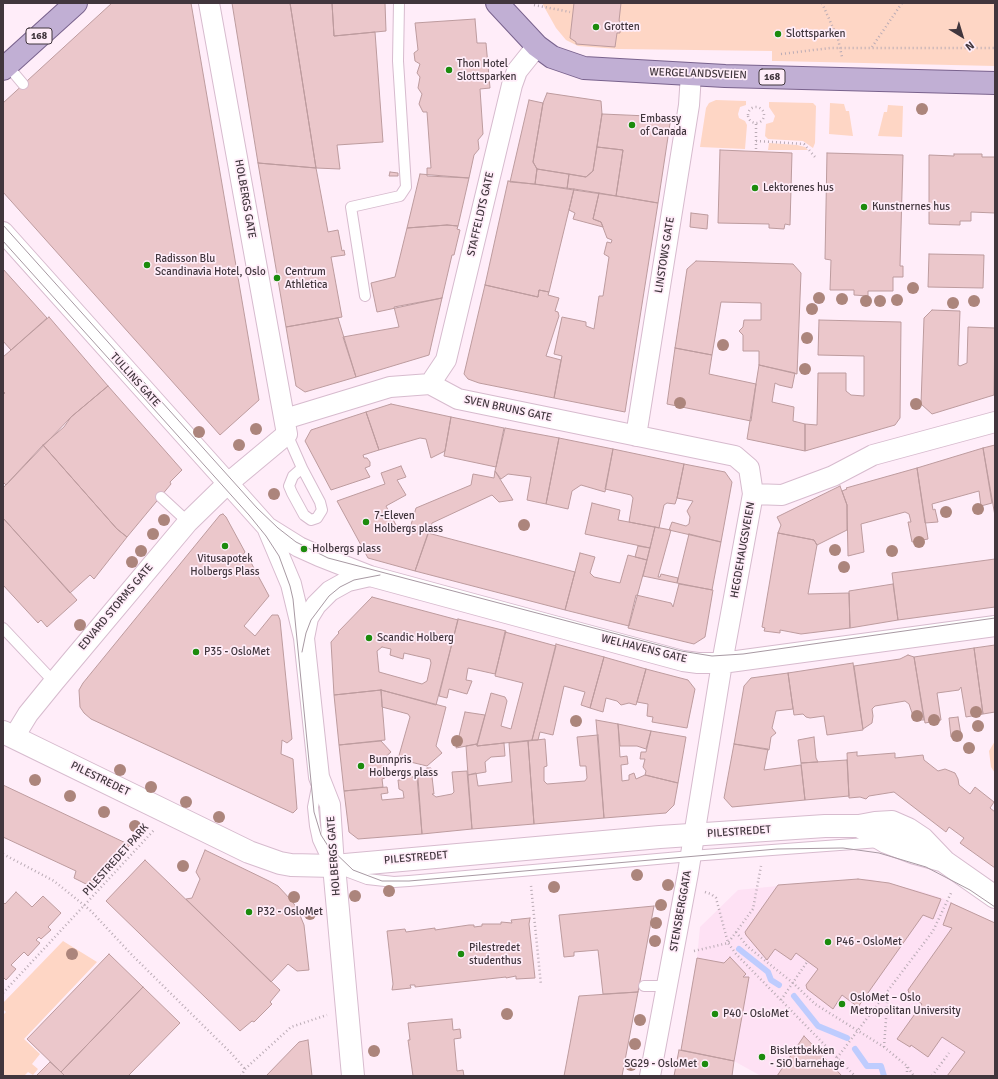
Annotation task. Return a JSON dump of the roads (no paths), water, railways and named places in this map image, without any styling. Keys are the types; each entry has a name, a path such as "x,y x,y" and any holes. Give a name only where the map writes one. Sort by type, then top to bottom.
{"main road":[{"name":"168","path":"5,67 76,3"},
{"name":"WERGELANDSVEIEN","path":"497,3 537,46 552,56 584,68 691,74 995,83"},
{"name":"PILESTREDET","path":"8,734 255,854 291,865 334,866 694,834 825,826 859,826 874,822 892,822 908,829 923,839 945,862 995,898"},
{"name":"PILESTREDET","path":"859,826 886,842 945,862"},
{"name":"HOLBERGS GATE","path":"334,866 353,1076"}],"street":[{"name":"HOLBERGS GATE","path":"209,3 286,426"},
{"name":"STAFFELDTS GATE","path":"430,384 446,360 512,85 517,71 537,46"},
{"name":"LINSTOWS GATE","path":"636,436 689,106 691,74"},
{"name":"TULLINS GATE","path":"3,232 267,527"},
{"path":"227,484 286,426 390,387 430,384"},
{"name":"SVEN BRUNS GATE","path":"430,384 458,399 735,456 749,468 753,494"},
{"name":"HEGDEHAUGSVEIEN","path":"694,834 722,663 753,494 782,495 833,476 873,455 995,422"},
{"name":"EDVARD STORMS GATE","path":"8,734 28,714 188,522 227,484"},
{"path":"267,527 313,553 370,576"},
{"path":"267,527 292,584 304,638"},
{"path":"304,638 308,618 316,605 330,591 348,581 370,576"},
{"name":"WELHAVENS GATE","path":"370,576 683,661 722,663 995,626"},
{"name":"HOLBERGS GATE","path":"304,638 319,777 330,805 334,866"},
{"name":"STENSBERGGATA","path":"650,1076 694,834"}],"lane":[{"path":"365,296 351,207 400,196 406,187 398,61 399,3"},
{"path":"5,67 23,84"},
{"path":"286,426 302,468 320,502 322,510 318,518 311,520 304,515 289,486 293,476 302,468"},
{"path":"161,497 188,522"},
{"path":"3,628 54,682"},
{"path":"334,866 367,878 394,882 691,856 886,842"},
{"path":"644,986 667,986"}],"waterway":[{"path":"739,949 768,972 771,980 779,985"},
{"path":"794,996 818,1026 847,1038"},
{"path":"855,1049 867,1066 881,1066 884,1076"}],"tram line":[{"path":"3,225 257,508 278,528 296,542 328,558 681,651 712,656 743,654 995,618"},
{"path":"3,241 249,515 266,536 279,556 293,599 314,812 321,835 328,846 353,870 382,881 409,881 777,849 843,848 879,853 926,867 970,890 995,907"},
{"path":"302,652 306,633 311,620 329,596 340,587 354,580 380,575"}],"place":[{"name":"Grotten","path":"596,27"},
{"name":"Slottsparken","path":"778,34"},
{"name":"Thon Hotel Slottsparken","path":"449,70"},
{"name":"Embassy of Canada","path":"632,125"},
{"name":"Lektorenes hus","path":"755,188"},
{"name":"Kunstnernes hus","path":"864,207"},
{"name":"Radisson Blu Scandinavia Hotel, Oslo","path":"147,265"},
{"name":"Centrum Athletica","path":"277,278"},
{"name":"7-Eleven Holbergs plass","path":"366,522"},
{"name":"Vitusapotek Holbergs Plass","path":"225,546"},
{"name":"Holbergs plass","path":"304,549"},
{"name":"Scandic Holberg","path":"369,638"},
{"name":"P35 - OsloMet","path":"196,652"},
{"name":"Bunnpris Holbergs plass","path":"361,766"},
{"name":"P32 - OsloMet","path":"249,912"},
{"name":"P46 - OsloMet","path":"828,942"},
{"name":"Pilestredet studenthus","path":"461,954"},
{"name":"OsloMet – Oslo Metropolitan University","path":"842,1004"},
{"name":"P40 - OsloMet","path":"715,1014"},
{"name":"Bislettbekken - SiO barnehage","path":"762,1057"},
{"name":"SG29 - OsloMet","path":"705,1064"}]}
